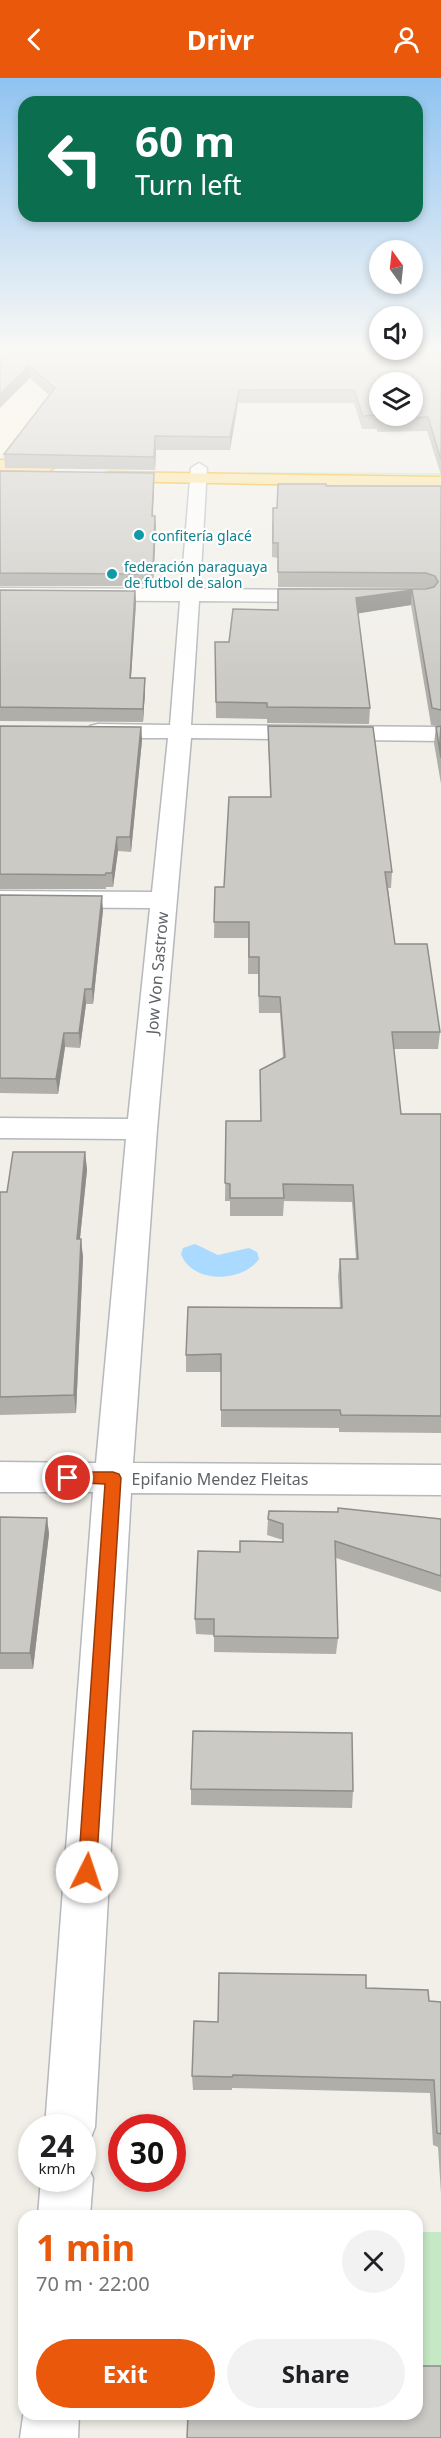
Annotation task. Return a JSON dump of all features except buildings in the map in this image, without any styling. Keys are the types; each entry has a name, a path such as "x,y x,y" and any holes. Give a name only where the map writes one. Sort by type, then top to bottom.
{"highway":[{"path":"0,465 64,471 0,475"},
{"path":"198,474 441,471"},
{"path":"94,472 441,482"}],"street":[{"name":"Jow Von Sastrow","path":"71,2114 113,1478 142,1129 180,732 198,474"},
{"path":"0,594 342,596"},
{"path":"72,731 441,734"},
{"path":"0,899 164,900"},
{"path":"0,1128 142,1129"},
{"name":"Epifanio Mendez Fleitas","path":"0,1477 441,1480"},
{"path":"64,2210 65,2192"},
{"path":"49,2438 50,2420"}],"green space":[{"path":"249,472 441,473 441,475 250,474"},
{"path":"423,2232 441,2232 441,2375 423,2375"}],"water":[{"path":"195,1244 218,1255 249,1248 257,1252 259,1259 241,1273 218,1277 206,1275 195,1271 181,1254 183,1248"}],"place":[{"name":"confitería glacé","path":"139,535"},
{"name":"federación paraguaya de futbol de salon","path":"112,574"}],"route":[{"path":"68,1478 113,1478 87,1872"}]}
